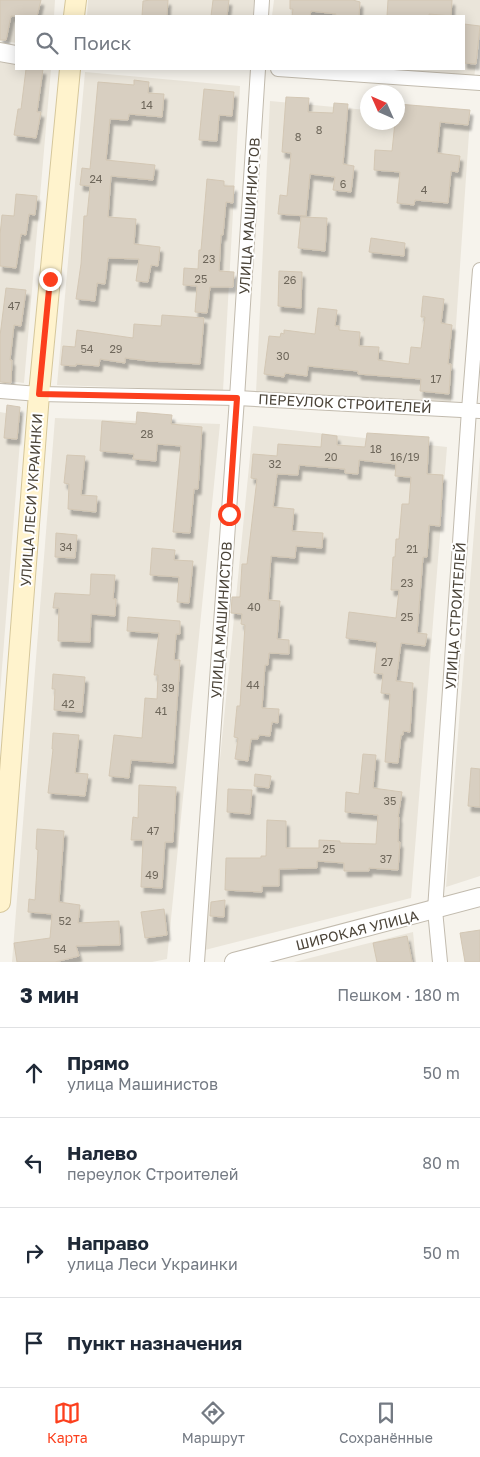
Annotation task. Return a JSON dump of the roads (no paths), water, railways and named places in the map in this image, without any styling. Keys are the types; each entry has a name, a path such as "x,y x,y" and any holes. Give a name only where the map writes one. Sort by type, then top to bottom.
{"main road":[{"path":"74,15 76,0"},
{"name":"УЛИЦА ЛЕСИ УКРАИНКИ","path":"0,902 39,394 70,70"}],"street":[{"path":"261,15 262,0"},
{"path":"0,52 15,55"},
{"name":"УЛИЦА МАШИНИСТОВ","path":"197,962 258,70"},
{"path":"292,70 480,83"},
{"name":"УЛИЦА СТРОИТЕЛЕЙ","path":"440,962 435,910 474,410 480,270"},
{"name":"ПЕРЕУЛОК СТРОИТЕЛЕЙ","path":"0,391 39,394 237,398 474,410"},
{"name":"ШИРОКАЯ УЛИЦА","path":"234,962 480,898"}]}
